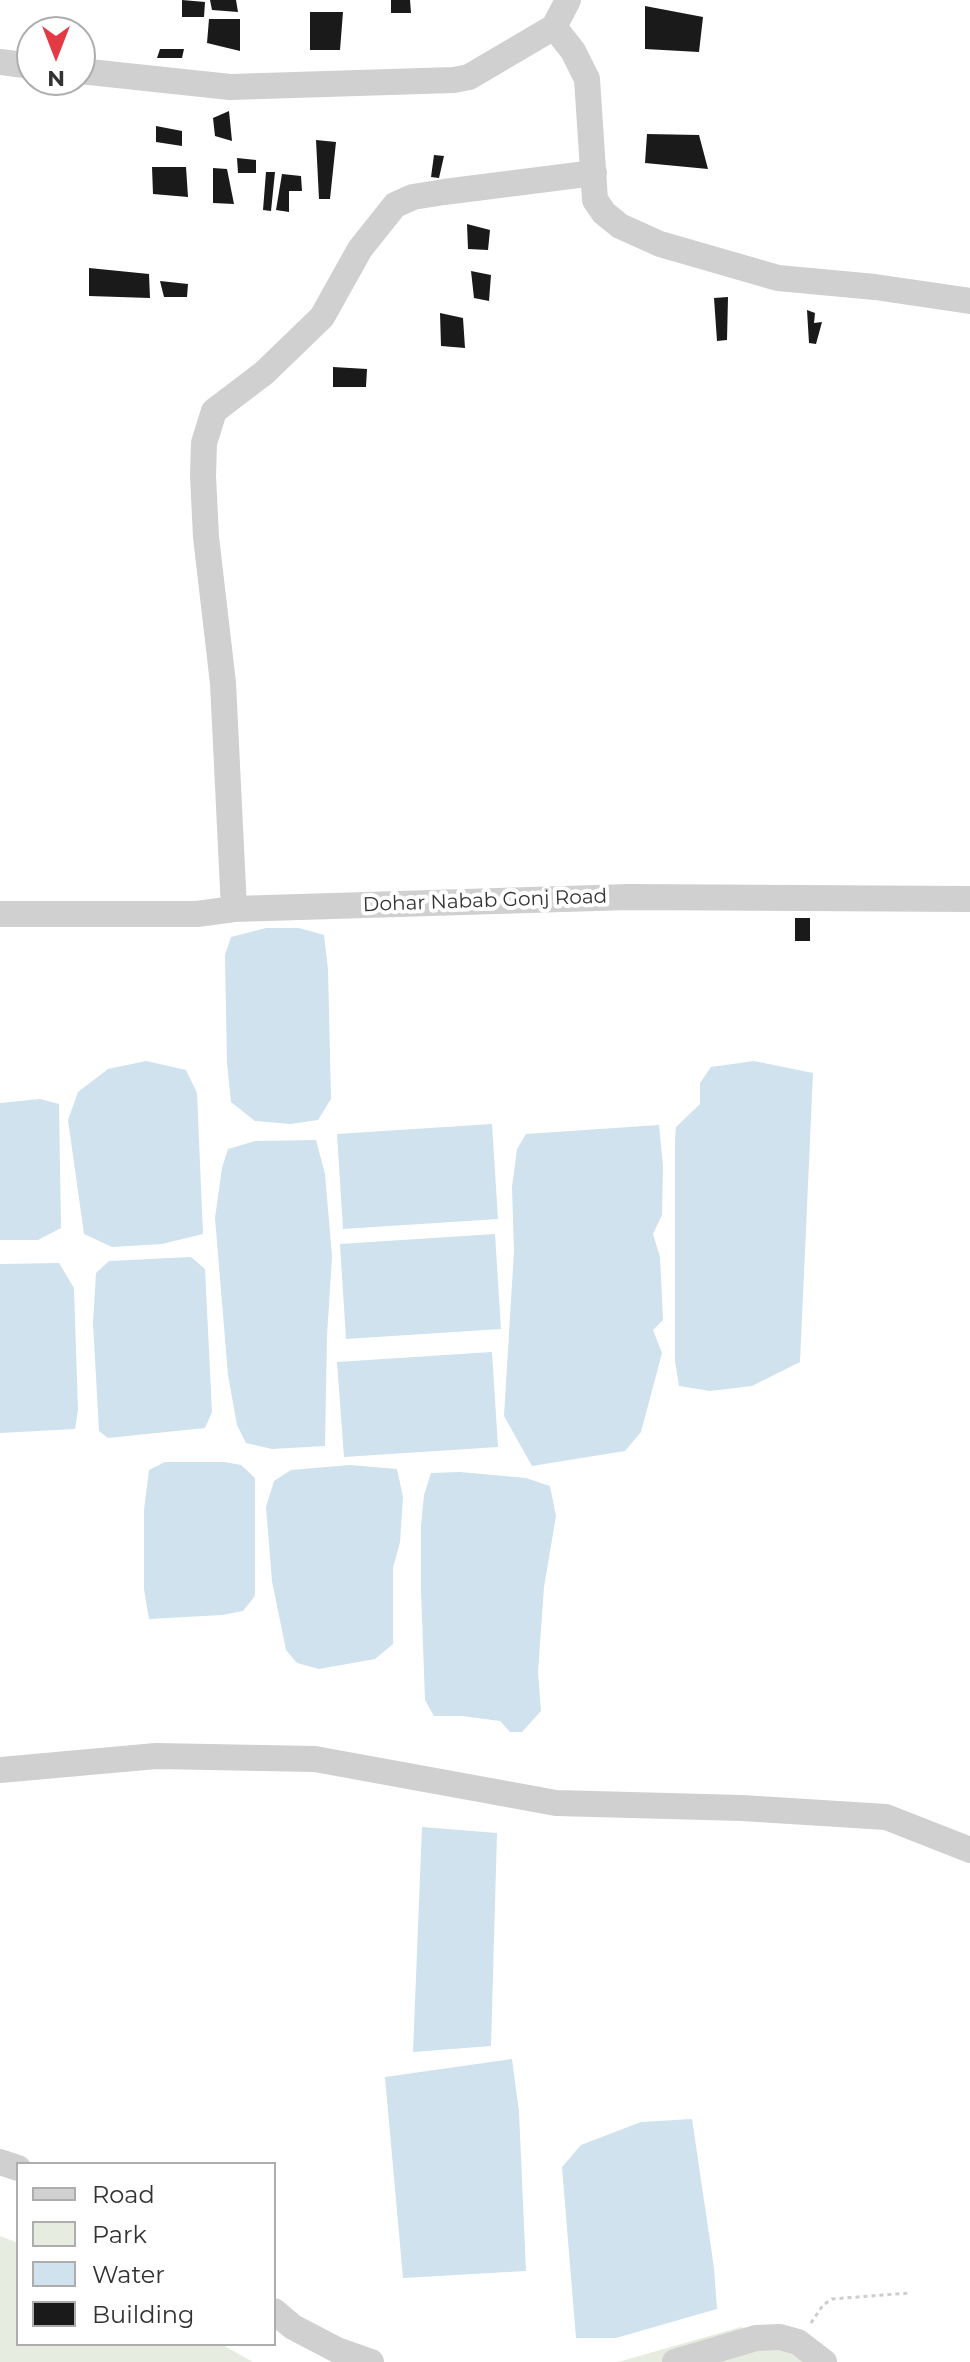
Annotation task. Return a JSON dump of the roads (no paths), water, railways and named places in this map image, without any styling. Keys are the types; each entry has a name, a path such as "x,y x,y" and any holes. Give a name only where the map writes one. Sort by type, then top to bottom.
{"street":[{"path":"96,73 230,87 454,80 469,77 554,27 568,0"},
{"path":"554,27 573,51 587,79 595,200 604,213 620,226 660,244 778,278 875,287 970,301"},
{"path":"234,909 223,683 206,537 203,476 204,443 214,411 264,373 322,317 360,249 395,205 428,195 594,173"},
{"name":"Dohar Nabab Gonj Road","path":"0,914 197,914 234,909 629,897 970,899"},
{"path":"0,1770 156,1756 315,1759 556,1803 742,1808 886,1817 970,1850"},
{"path":"276,2313 293,2327 337,2350 371,2362"},
{"path":"675,2362 756,2338 780,2337 798,2342 824,2362"}],"water":[{"path":"266,928 299,928 324,935 328,969 331,1099 318,1120 291,1124 255,1121 231,1102 227,1063 225,955 231,937"},
{"path":"146,1061 186,1070 197,1093 203,1234 162,1244 112,1247 84,1234 68,1120 78,1092 108,1069"},
{"path":"754,1061 813,1073 800,1362 752,1386 710,1391 679,1386 675,1361 676,1127 700,1104 700,1083 711,1067"},
{"path":"40,1099 59,1104 61,1228 38,1240 0,1240 0,1103"},
{"path":"492,1124 498,1219 343,1229 337,1134"},
{"path":"659,1125 663,1166 662,1215 653,1234 660,1257 663,1320 653,1330 662,1353 641,1432 625,1451 532,1466 504,1416 514,1251 512,1187 517,1149 526,1134"},
{"path":"316,1140 325,1174 332,1256 325,1446 272,1449 246,1443 237,1425 228,1375 215,1218 222,1168 228,1149 255,1141"},
{"path":"495,1234 501,1329 346,1339 340,1244"},
{"path":"191,1257 205,1269 212,1412 205,1428 108,1438 99,1431 93,1323 96,1273 109,1261"},
{"path":"59,1263 74,1288 78,1410 75,1429 0,1433 0,1264"},
{"path":"492,1352 498,1447 344,1457 337,1362"},
{"path":"165,1462 241,1465 255,1478 255,1596 243,1611 149,1619 144,1589 144,1510 149,1470"},
{"path":"350,1465 397,1469 403,1497 400,1542 393,1568 393,1644 375,1659 319,1669 297,1663 286,1650 272,1581 266,1507 274,1481 291,1470"},
{"path":"460,1472 526,1478 550,1486 556,1516 544,1587 538,1672 541,1711 522,1732 510,1732 500,1721 434,1716 425,1700 421,1589 424,1495 431,1473"},
{"path":"422,1827 497,1833 491,2046 413,2052"},
{"path":"512,2059 519,2112 526,2271 403,2278 385,2077"},
{"path":"692,2119 717,2309 616,2338 576,2338 562,2167 581,2145 641,2122"}]}
